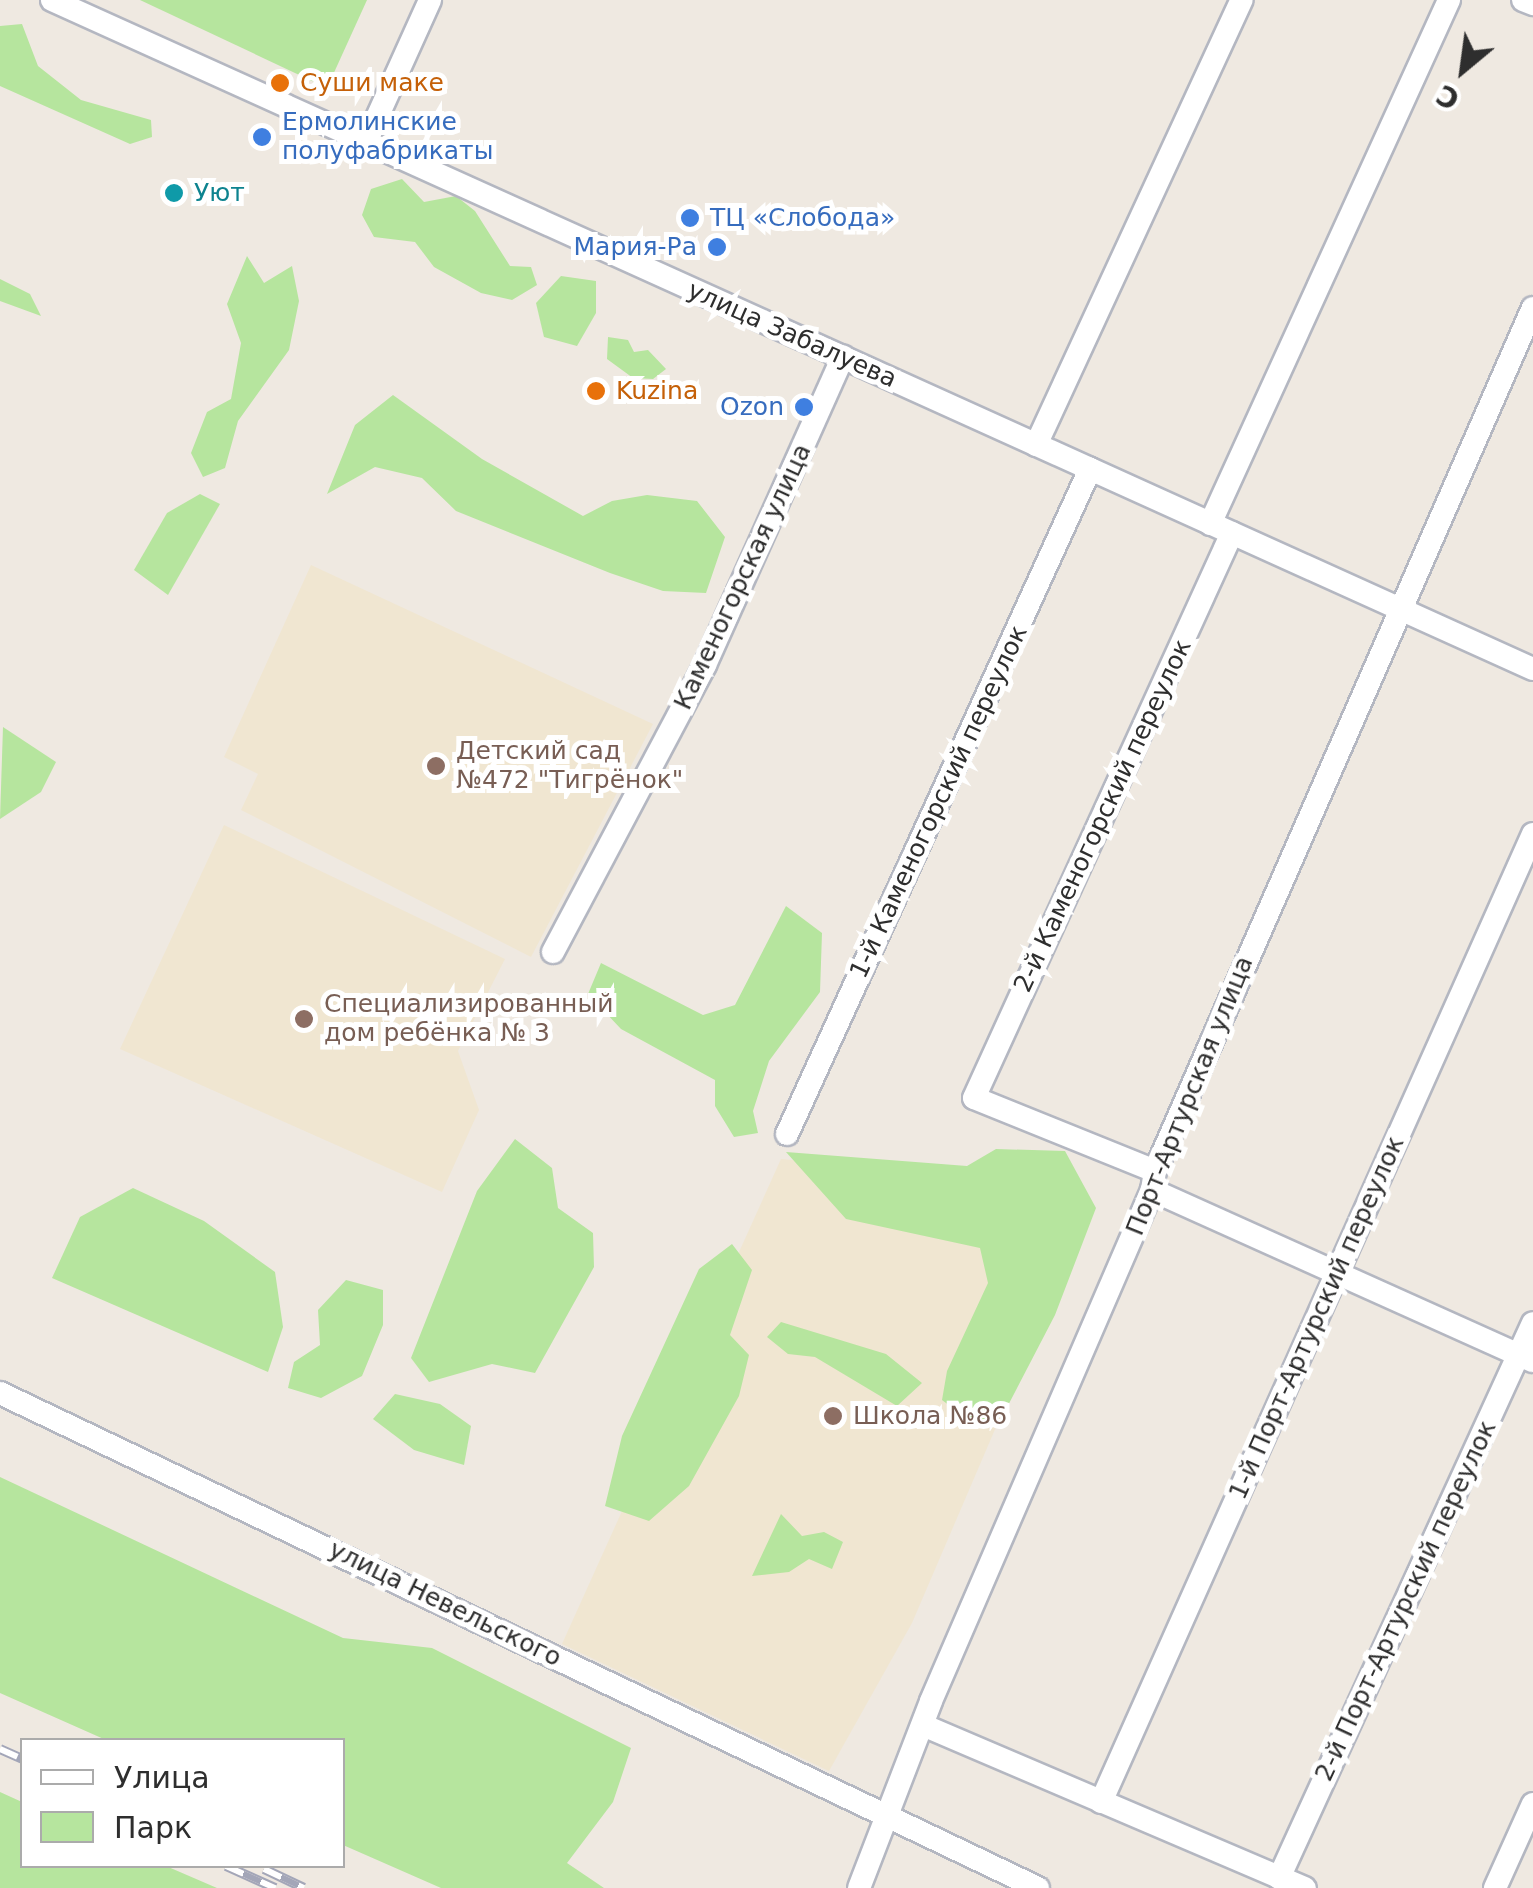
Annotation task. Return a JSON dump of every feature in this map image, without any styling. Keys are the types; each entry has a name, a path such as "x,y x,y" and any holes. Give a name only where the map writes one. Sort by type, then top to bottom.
{"street":[{"name":"улица Забалуева","path":"52,0 1533,670"},
{"path":"366,142 430,0"},
{"path":"1036,445 1242,0"},
{"name":"2-й Каменогорский переулок","path":"1154,1181 974,1098 1449,0"},
{"path":"1522,0 1533,4"},
{"name":"Порт-Артурская улица","path":"859,1888 1397,608 1533,308"},
{"name":"Каменогорская улица","path":"552,952 706,665 842,358"},
{"name":"1-й Каменогорский переулок","path":"787,1134 1090,469"},
{"name":"1-й Порт-Артурский переулок","path":"1100,1802 1533,834"},
{"path":"1154,1181 1338,1273 1526,1358"},
{"name":"2-й Порт-Артурский переулок","path":"1279,1878 1526,1358 1533,1323"},
{"name":"улица Невельского","path":"0,1393 1038,1888"},
{"path":"925,1726 1305,1888"},
{"path":"1495,1888 1533,1804"}],"shaded area":[{"name":"Детский сад №472 \"Тигрёнок\"","path":"311,565 653,724 531,957 241,810 258,774 224,757"},
{"name":"Специализированный дом ребёнка № 3","path":"224,825 505,959 458,1051 479,1110 442,1192 120,1049"},
{"name":"Школа №86","path":"781,1159 1039,1183 1090,1208 912,1623 829,1771 562,1644"}],"green space":[{"path":"140,0 367,0 327,88"},
{"path":"22,24 38,66 81,100 151,120 152,137 130,144 0,86 0,26"},
{"path":"402,179 424,202 456,196 475,211 510,266 531,267 537,285 512,300 481,293 434,267 415,242 374,237 362,215 371,189"},
{"path":"247,256 264,283 292,266 299,301 289,350 238,421 225,468 203,477 191,453 207,412 231,399 241,343 227,304"},
{"path":"561,276 596,281 596,313 577,346 544,337 536,303"},
{"path":"0,279 30,294 41,316 0,301"},
{"path":"608,337 628,340 634,352 648,350 666,369 653,379 633,378 607,359"},
{"path":"393,395 482,459 583,516 612,501 647,495 697,501 725,537 706,593 663,591 456,511 422,478 375,467 327,494 355,425"},
{"path":"200,494 220,504 168,595 134,570 167,513"},
{"path":"3,727 56,762 41,792 0,819"},
{"path":"786,906 822,933 820,992 769,1061 753,1111 758,1133 734,1137 715,1106 715,1080 621,1029 588,994 601,963 703,1015 735,1005"},
{"path":"515,1139 552,1168 558,1208 593,1233 594,1267 535,1373 492,1364 429,1382 411,1358 477,1191"},
{"path":"996,1149 1065,1151 1096,1208 1055,1315 1003,1415 978,1427 942,1400 947,1371 988,1283 980,1248 846,1219 786,1152 967,1166"},
{"path":"133,1188 204,1221 275,1272 283,1327 268,1372 52,1278 80,1217"},
{"path":"732,1244 752,1270 730,1335 749,1355 739,1396 689,1486 649,1521 605,1506 622,1436 699,1269"},
{"path":"346,1280 383,1290 383,1325 362,1376 321,1398 288,1388 294,1362 320,1345 318,1310"},
{"path":"781,1322 886,1354 922,1383 897,1406 815,1357 788,1354 767,1337"},
{"path":"395,1394 440,1404 471,1426 464,1465 414,1450 373,1419"},
{"path":"0,1477 343,1638 432,1648 631,1748 613,1802 567,1863 604,1888 441,1888 345,1846 345,1738 101,1738 0,1693"},
{"path":"781,1514 802,1536 824,1532 843,1542 832,1569 809,1559 789,1572 752,1576"},
{"path":"0,1792 20,1801 20,1868 171,1868 217,1888 0,1888"}],"railway":[{"path":"0,1749 20,1758"},
{"path":"230,1868 275,1888"},
{"path":"264,1869 304,1888"}],"place":[{"name":"Суши маке","path":"280,83"},
{"name":"Ермолинские полуфабрикаты","path":"262,137"},
{"name":"Уют","path":"174,193"},
{"name":"ТЦ «Слобода»","path":"690,218"},
{"name":"Мария-Ра","path":"717,247"},
{"name":"Kuzina","path":"596,391"},
{"name":"Ozon","path":"804,407"},
{"name":"Детский сад №472 \"Тигрёнок\"","path":"436,766"},
{"name":"Специализированный дом ребёнка № 3","path":"304,1019"},
{"name":"Школа №86","path":"833,1416"}]}
